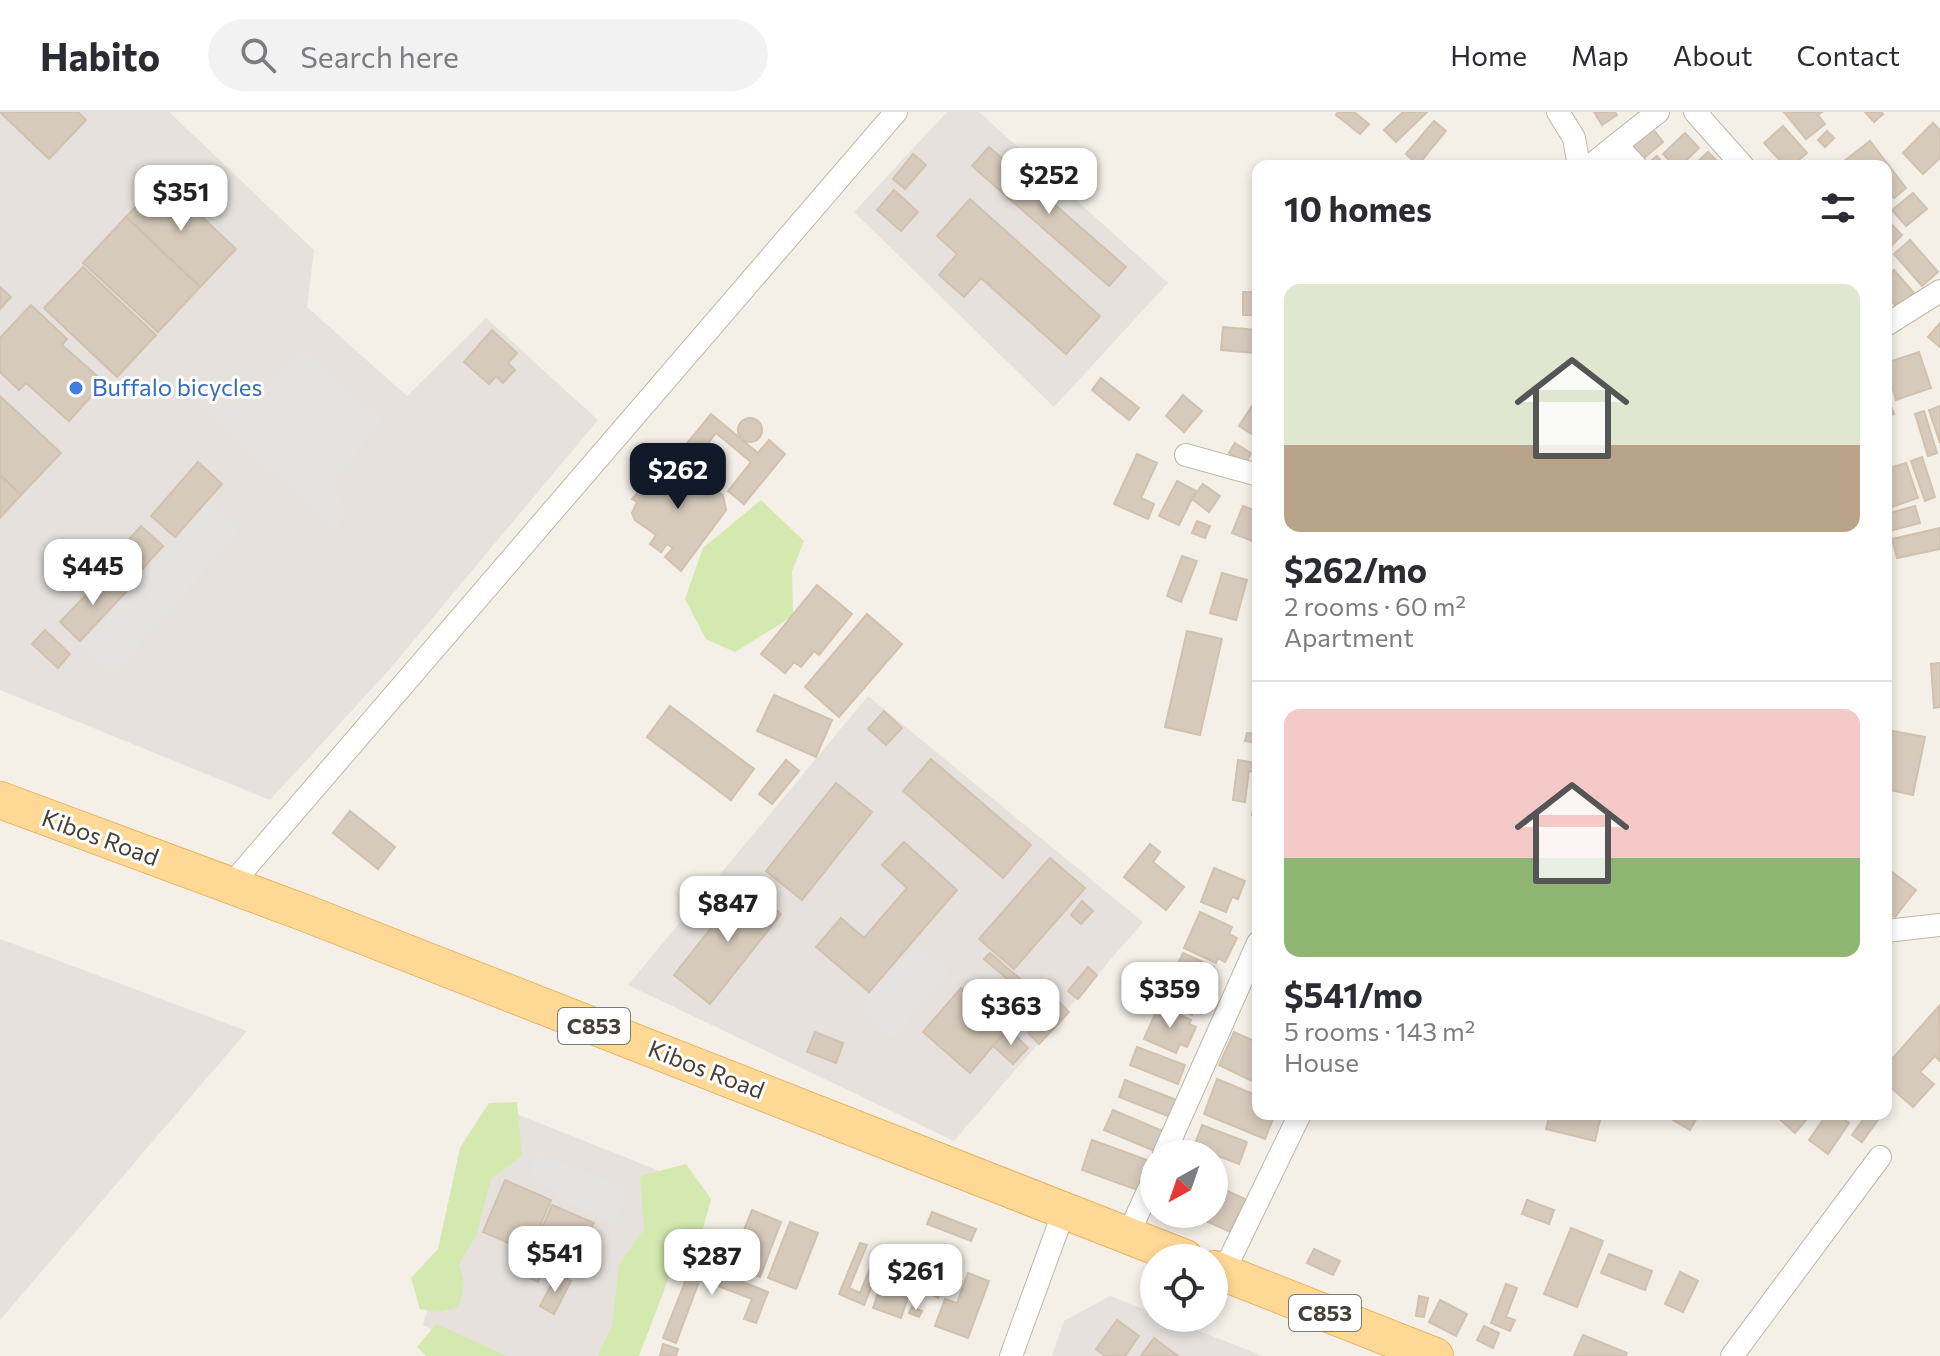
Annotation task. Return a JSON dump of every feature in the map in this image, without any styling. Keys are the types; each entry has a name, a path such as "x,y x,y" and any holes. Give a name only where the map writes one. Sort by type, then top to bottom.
{"main road":[{"name":"Kibos Road","path":"0,800 230,886 1150,1244"},
{"name":"C853","path":"1228,1275 1435,1356"}],"street":[{"path":"230,886 896,112"},
{"path":"1558,112 1574,138 1578,160"},
{"path":"1597,160 1658,112"},
{"path":"1695,112 1738,160"},
{"path":"1616,145 1630,160"},
{"path":"1892,321 1940,291"},
{"path":"1186,455 1252,473"},
{"path":"1892,930 1940,925"},
{"path":"1170,1140 1252,956"},
{"path":"1228,1252 1297,1120"},
{"path":"1732,1356 1880,1157"},
{"path":"1128,1235 1140,1209"},
{"path":"1011,1356 1064,1211"}],"shaded area":[{"path":"0,112 169,112 314,250 307,307 407,396 486,318 598,420 390,669 270,800 0,690"},
{"path":"947,112 979,112 1168,283 1054,407 854,212"},
{"path":"301,348 383,421 334,480 344,512 335,533 199,403 211,389 233,389 255,399"},
{"path":"210,501 240,531 114,674 79,645"},
{"path":"868,696 1143,922 954,1141 628,985"},
{"path":"0,939 247,1031 0,1320"},
{"path":"918,943 950,971 892,1040 857,1007"},
{"path":"489,1103 662,1172 602,1356 487,1356 423,1325"},
{"path":"537,1153 629,1188 615,1225 557,1198 551,1189 528,1178"},
{"path":"1110,1296 1140,1308 1140,1332 1202,1332 1263,1356 1052,1356 1064,1321"}],"green space":[{"path":"761,500 804,541 792,571 793,616 735,652 706,639 685,599 703,548"},
{"path":"517,1102 522,1156 491,1179 476,1236 459,1264 464,1282 459,1307 439,1312 420,1309 411,1278 438,1249 460,1148 489,1103"},
{"path":"686,1164 711,1199 699,1243 671,1272 639,1356 598,1356 612,1325 619,1265 644,1229 640,1176"},
{"path":"436,1324 507,1356 426,1356 417,1347"}],"building":[{"path":"0,112 78,112 86,120 49,159"},
{"path":"1338,112 1354,112 1369,124 1360,134 1336,115"},
{"path":"1403,112 1427,112 1396,142 1384,130"},
{"path":"1594,112 1615,112 1617,115 1602,125"},
{"path":"1784,112 1822,112 1818,115 1825,124 1806,139"},
{"path":"1865,112 1881,112 1883,114 1874,122"},
{"path":"1434,121 1446,131 1422,160 1413,160 1406,154"},
{"path":"1933,123 1940,130 1940,158 1923,174 1903,153"},
{"path":"1783,126 1807,153 1799,160 1780,160 1764,143"},
{"path":"1653,129 1663,142 1641,160 1637,160 1628,149"},
{"path":"1827,131 1834,138 1825,147 1818,140"},
{"path":"1685,133 1699,148 1686,160 1669,160 1663,154"},
{"path":"1870,141 1885,160 1846,160"},
{"path":"989,147 1126,267 1109,286 972,166"},
{"path":"1708,152 1716,160 1699,160"},
{"path":"913,154 926,165 905,189 893,179"},
{"path":"1892,170 1906,188 1894,198 1892,196"},
{"path":"162,179 236,249 200,287 126,217"},
{"path":"894,190 918,212 901,231 877,210"},
{"path":"1913,193 1927,209 1906,226 1892,210"},
{"path":"970,199 1100,316 1066,354 981,278 964,297 939,275 957,254 937,236"},
{"path":"126,217 200,287 158,332 83,263"},
{"path":"1892,225 1902,235 1892,245"},
{"path":"1910,240 1938,272 1922,286 1894,254"},
{"path":"83,267 156,335 117,377 44,308"},
{"path":"1894,270 1914,293 1897,307 1892,302"},
{"path":"0,287 11,297 0,309"},
{"path":"1243,292 1252,292 1252,315 1243,315"},
{"path":"31,305 67,339 62,345 104,382 69,421 26,383 19,390 0,372 0,338"},
{"path":"1940,323 1940,347 1928,337"},
{"path":"1223,327 1252,330 1252,353 1221,350"},
{"path":"492,330 517,353 508,363 515,370 503,383 496,376 489,384 464,362"},
{"path":"1919,352 1931,388 1896,400 1892,385 1892,361"},
{"path":"1101,378 1139,408 1129,420 1092,390"},
{"path":"1183,395 1202,411 1184,432 1166,416"},
{"path":"0,396 61,453 21,495 0,475"},
{"path":"1252,406 1252,434 1239,426"},
{"path":"1940,406 1940,443 1929,410"},
{"path":"1924,411 1937,453 1928,456 1915,414"},
{"path":"711,414 758,453 769,440 785,454 744,504 728,491 751,462 716,433 692,464 679,453"},
{"path":"750,418 759,421 762,430 759,439 750,442 741,439 738,430 741,421"},
{"path":"1235,443 1251,453 1246,463 1229,453"},
{"path":"1137,454 1157,463 1141,498 1154,504 1148,519 1114,504"},
{"path":"1922,457 1935,497 1925,501 1911,461"},
{"path":"198,462 222,484 175,537 151,516"},
{"path":"670,462 687,467 723,495 726,510 681,571 665,557 673,548 667,544 661,552 650,544 656,535 635,520 632,513 637,502 632,499 654,473 659,478"},
{"path":"1906,463 1918,498 1892,507 1892,467"},
{"path":"0,475 21,495 0,518"},
{"path":"1177,481 1196,491 1179,525 1159,516"},
{"path":"1203,484 1220,496 1209,512 1192,499"},
{"path":"1243,506 1252,510 1252,541 1232,533"},
{"path":"1915,506 1920,523 1892,530 1892,512"},
{"path":"1197,521 1210,526 1205,538 1192,533"},
{"path":"141,526 163,546 136,576 114,556"},
{"path":"1940,528 1940,549 1897,558 1892,539"},
{"path":"1182,556 1197,561 1181,602 1167,596"},
{"path":"1222,573 1247,580 1236,620 1210,613"},
{"path":"106,574 126,592 80,641 60,622"},
{"path":"817,585 852,614 819,655 814,651 801,667 794,662 785,673 761,654"},
{"path":"867,614 902,644 839,717 805,687"},
{"path":"45,630 70,654 58,668 32,644"},
{"path":"1187,631 1222,639 1200,735 1165,727"},
{"path":"1940,663 1940,707 1934,708 1931,664"},
{"path":"774,695 832,720 816,757 757,731"},
{"path":"670,706 754,769 731,800 647,737"},
{"path":"884,711 902,728 886,745 868,729"},
{"path":"1893,731 1925,737 1913,795 1892,790"},
{"path":"1247,733 1252,733 1252,742 1245,741"},
{"path":"931,759 1031,845 1003,878 903,791"},
{"path":"786,760 799,771 772,804 759,794"},
{"path":"1238,760 1252,762 1245,802 1233,800"},
{"path":"836,783 872,812 802,900 766,871"},
{"path":"350,811 395,847 378,869 333,833"},
{"path":"904,842 957,890 869,992 816,947 841,918 864,938 907,888 882,865"},
{"path":"1150,844 1160,852 1153,862 1184,887 1166,910 1124,877"},
{"path":"1050,858 1085,888 1014,969 979,939"},
{"path":"1214,868 1245,881 1238,899 1232,897 1226,912 1201,902"},
{"path":"1892,872 1916,890 1895,917 1892,915"},
{"path":"745,885 781,914 710,1004 674,975"},
{"path":"1082,901 1093,911 1081,924 1071,915"},
{"path":"1200,912 1232,927 1229,934 1237,938 1225,962 1218,958 1216,963 1184,948"},
{"path":"990,953 1025,983 1020,990 984,959"},
{"path":"1183,953 1214,967 1209,977 1216,981 1205,1004 1198,1001 1192,1015 1161,1000"},
{"path":"1088,967 1097,975 1078,999 1068,991"},
{"path":"961,988 1008,1028 970,1073 923,1032"},
{"path":"1058,1001 1069,1012 1039,1044 1028,1033"},
{"path":"1159,1005 1191,1020 1189,1024 1196,1027 1187,1047 1180,1044 1176,1053 1144,1039"},
{"path":"1939,1006 1940,1061 1935,1056 1920,1072 1934,1084 1913,1107 1892,1088 1892,1059"},
{"path":"1009,1029 1028,1048 1013,1064 993,1046"},
{"path":"815,1032 843,1043 836,1063 807,1052"},
{"path":"1234,1032 1252,1040 1252,1081 1219,1065"},
{"path":"1137,1047 1185,1065 1178,1084 1130,1065"},
{"path":"1217,1079 1252,1094 1252,1120 1273,1120 1265,1139 1204,1114"},
{"path":"1125,1080 1182,1102 1175,1119 1119,1097"},
{"path":"1113,1110 1165,1132 1162,1140 1140,1140 1140,1145 1104,1130"},
{"path":"1548,1120 1600,1120 1595,1141 1546,1129"},
{"path":"1673,1120 1696,1120 1690,1130"},
{"path":"1781,1120 1806,1120 1795,1133"},
{"path":"1823,1120 1845,1120 1849,1123 1828,1154 1809,1140"},
{"path":"1863,1120 1878,1120 1862,1142 1852,1135"},
{"path":"1202,1125 1247,1142 1239,1164 1228,1160 1228,1140 1197,1140"},
{"path":"1092,1140 1140,1157 1140,1191 1082,1170"},
{"path":"505,1180 551,1200 529,1252 483,1232"},
{"path":"1228,1191 1245,1199 1230,1232 1221,1228 1228,1228"},
{"path":"1527,1200 1554,1210 1549,1224 1522,1214"},
{"path":"552,1205 594,1223 585,1242 553,1227 547,1241 538,1237"},
{"path":"752,1210 781,1222 760,1277 730,1265"},
{"path":"932,1212 976,1229 971,1241 927,1224"},
{"path":"790,1222 818,1233 796,1289 768,1278"},
{"path":"1571,1228 1603,1241 1577,1307 1544,1294"},
{"path":"860,1243 867,1245 849,1288 860,1293 877,1251 885,1254 864,1305 839,1294"},
{"path":"1314,1249 1340,1261 1333,1275 1307,1263"},
{"path":"1609,1254 1652,1271 1645,1290 1601,1273"},
{"path":"891,1255 919,1264 901,1318 873,1308"},
{"path":"693,1262 768,1292 756,1323 744,1319 752,1299 700,1279 676,1343 663,1338"},
{"path":"528,1264 543,1271 538,1282 523,1275"},
{"path":"1680,1272 1698,1281 1683,1312 1665,1304"},
{"path":"925,1273 945,1282 938,1298 918,1288"},
{"path":"968,1273 989,1281 968,1338 935,1326 945,1299 957,1303"},
{"path":"557,1274 571,1281 554,1314 540,1306"},
{"path":"1506,1284 1517,1288 1506,1317 1515,1320 1510,1331 1491,1323"},
{"path":"1419,1296 1428,1298 1424,1317 1416,1316"},
{"path":"1440,1300 1467,1314 1456,1336 1429,1322"},
{"path":"912,1307 922,1311 919,1317 909,1313"},
{"path":"1117,1320 1139,1336 1125,1356 1105,1356 1096,1349"},
{"path":"1484,1326 1499,1333 1493,1348 1477,1340"},
{"path":"1583,1335 1627,1353 1626,1356 1574,1356"},
{"path":"1154,1338 1178,1356 1141,1356"},
{"path":"663,1344 678,1349 676,1356 660,1356"}],"place":[{"name":"Buffalo bicycles","path":"76,388"}]}
